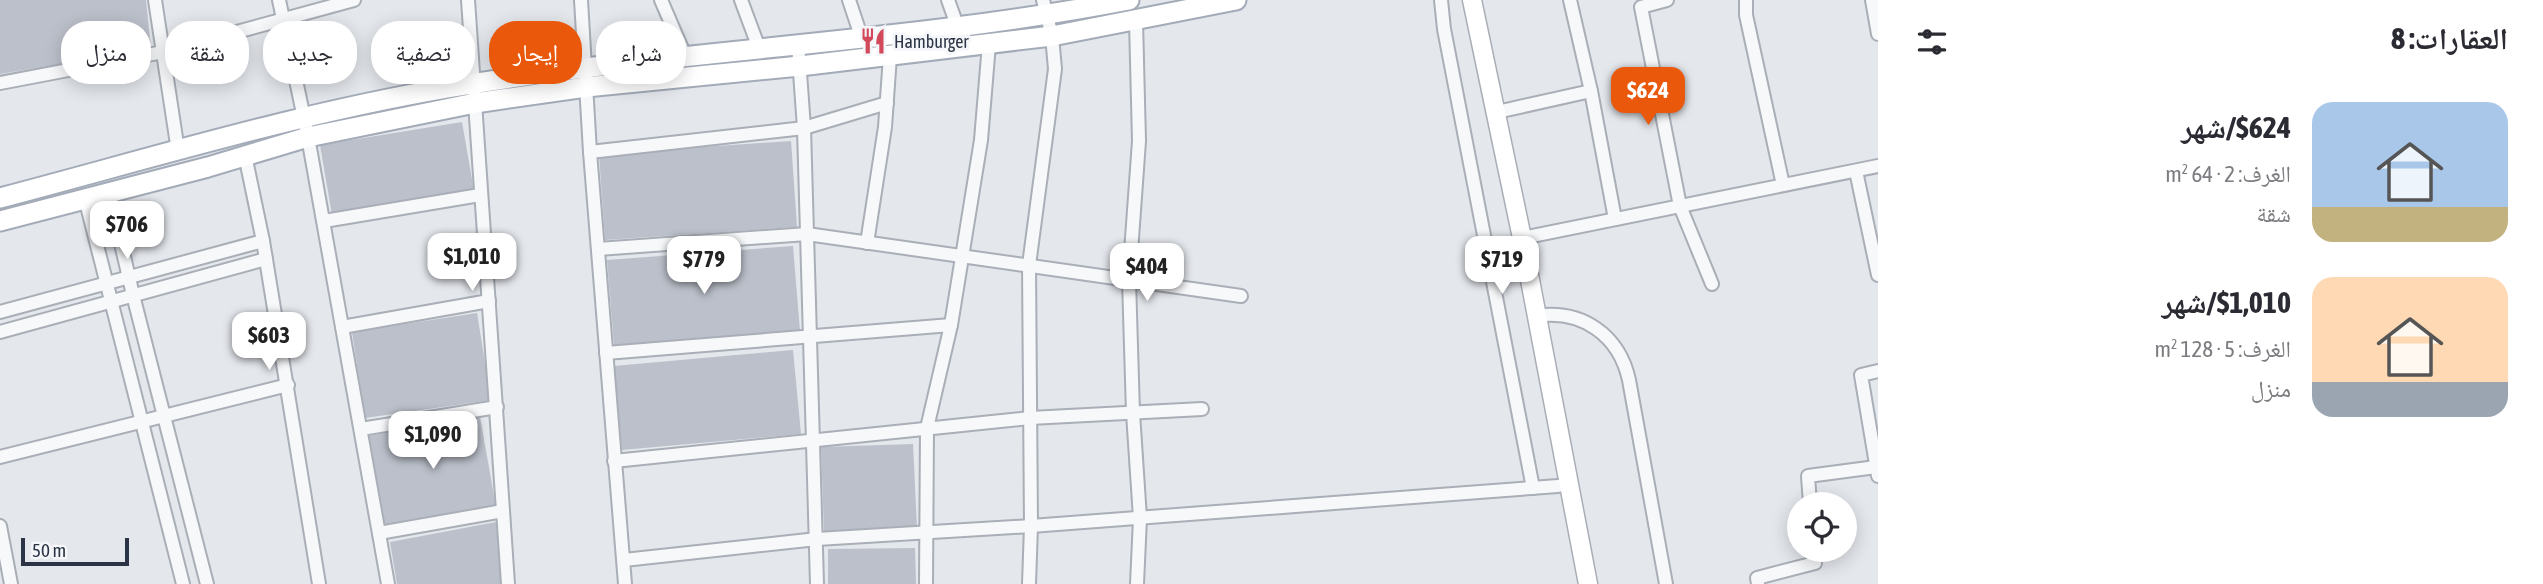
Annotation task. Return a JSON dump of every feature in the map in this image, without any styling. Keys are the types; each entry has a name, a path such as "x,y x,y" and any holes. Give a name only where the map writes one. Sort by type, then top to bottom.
{"main road":[{"path":"686,58 958,28 1045,8 1129,0"},
{"path":"585,78 800,66 890,56 1052,36 1236,0"},
{"path":"0,221 245,155 363,104 474,93 596,76"},
{"path":"0,198 178,151 306,127"}],"street":[{"path":"155,0 178,151"},
{"path":"279,0 324,221 388,584"},
{"path":"0,83 163,52 354,0"},
{"path":"468,0 508,584"},
{"path":"580,0 625,584"},
{"path":"661,0 670,21"},
{"path":"741,0 760,51"},
{"path":"849,0 862,39"},
{"path":"948,0 958,28"},
{"path":"1441,0 1444,29 1533,488"},
{"path":"1462,0 1577,584"},
{"path":"1472,0 1497,112 1588,584"},
{"path":"1570,0 1591,91 1615,219"},
{"path":"1667,0 1642,7 1680,206 1712,284"},
{"path":"1746,0 1746,15 1783,186"},
{"path":"1872,0 1878,34"},
{"path":"1029,584 1029,265 1055,69 1052,36 1045,8"},
{"path":"1136,21 1139,141 1129,280 1133,413 1140,518 1137,584"},
{"path":"926,584 927,428 951,325 981,140 989,44"},
{"path":"798,45 804,128 817,584"},
{"path":"867,243 887,103 890,56"},
{"path":"1497,112 1591,91"},
{"path":"590,152 804,128 887,103"},
{"path":"245,155 288,385 319,584"},
{"path":"1522,238 1878,166"},
{"path":"1856,171 1878,275"},
{"path":"109,192 207,584"},
{"path":"324,221 480,195"},
{"path":"85,198 183,584"},
{"path":"598,249 807,234 1241,296"},
{"path":"0,312 263,241"},
{"path":"0,332 266,259"},
{"path":"342,327 489,301"},
{"path":"1536,316 1564,315 1591,324 1612,342 1620,354 1629,380 1666,584"},
{"path":"606,353 951,325"},
{"path":"1809,492 1808,476 1877,472 1861,375 1878,371"},
{"path":"0,457 288,385"},
{"path":"361,429 497,407"},
{"path":"614,461 1030,418 1202,409"},
{"path":"624,560 817,539 1031,526 1558,486"},
{"path":"379,533 503,511"},
{"path":"0,526 11,584"},
{"path":"1758,584 1757,578 1815,562"}],"building":[{"path":"0,0 146,0 148,21 61,21 61,64 0,74"},
{"path":"462,122 474,191 332,215 320,145"},
{"path":"791,141 797,227 605,240 599,154"},
{"path":"793,246 800,331 614,345 607,260"},
{"path":"477,313 491,400 365,418 352,332"},
{"path":"793,350 801,434 622,450 614,366"},
{"path":"480,417 496,507 385,525 369,436"},
{"path":"913,444 917,528 824,531 821,447"},
{"path":"496,522 501,584 397,584 390,542"},
{"path":"915,548 916,584 828,584 828,549"}],"place":[{"name":"Hamburger","path":"873,41"}]}
